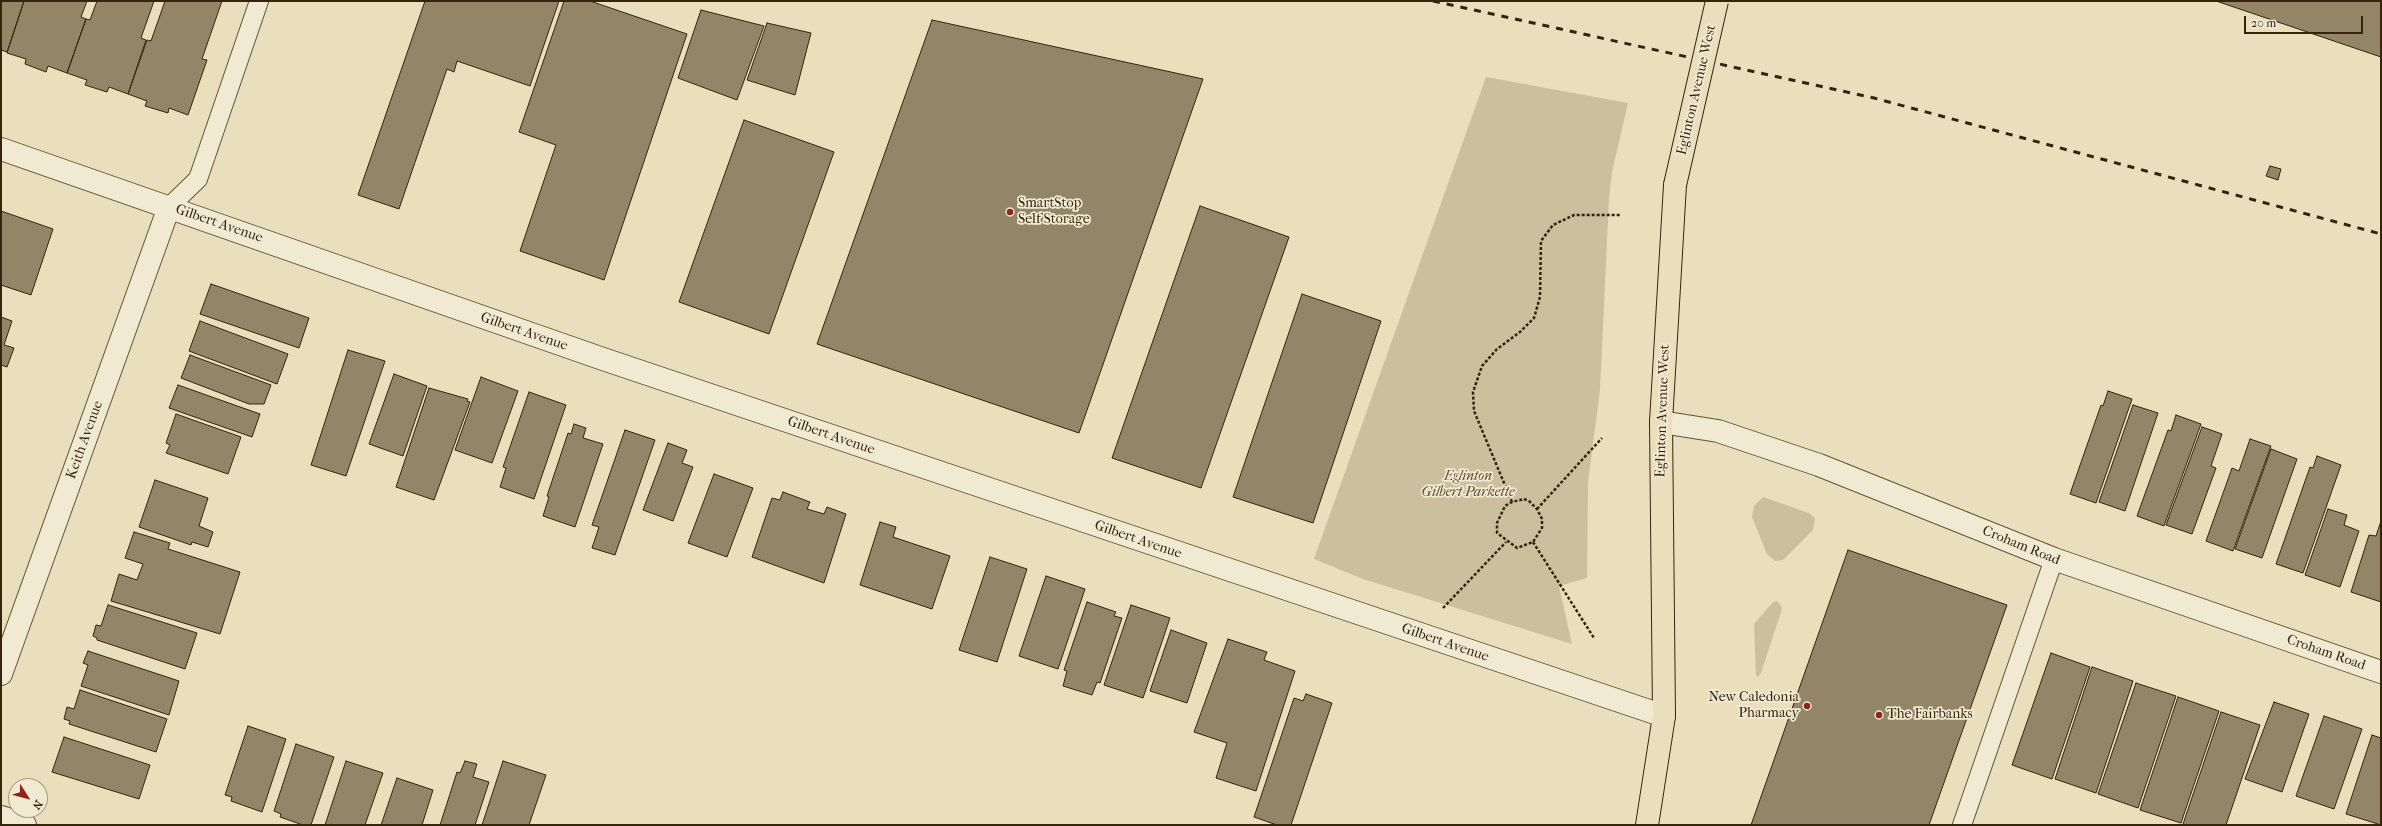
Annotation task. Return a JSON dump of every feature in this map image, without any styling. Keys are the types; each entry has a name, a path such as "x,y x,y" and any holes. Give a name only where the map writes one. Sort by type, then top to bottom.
{"main road":[{"name":"Eglinton Avenue West","path":"1646,825 1664,716 1661,422 1675,185 1717,1"}],"street":[{"name":"Gilbert Avenue","path":"1,149 603,359 1664,716"},
{"name":"Keith Avenue","path":"1,674 169,207"},
{"name":"Croham Road","path":"1661,422 1718,431 1819,465 2054,559 2381,672"},
{"path":"1,817 25,825"}],"lane":[{"path":"169,207 198,178 259,1"},
{"path":"1962,825 2054,559"}],"path":[{"path":"1512,502 1474,411 1473,392 1482,366 1497,349 1520,332 1534,318 1540,297 1541,241 1553,225 1574,215 1620,215"},
{"path":"1537,509 1602,438"},
{"path":"1524,499 1529,501 1537,509 1542,520 1542,528 1533,542 1517,548 1506,542 1498,533 1497,523 1505,506 1512,502 1524,499"},
{"path":"1442,609 1506,542"},
{"path":"1533,542 1594,638"}],"green space":[{"name":"Eglinton Gilbert Parkette","path":"1486,77 1628,103 1612,172 1609,199 1600,390 1588,482 1587,578 1559,586 1572,644 1363,579 1314,559"},
{"path":"1763,497 1809,513 1815,518 1813,530 1783,560 1775,561 1767,554 1752,517 1754,506"},
{"path":"1777,601 1782,607 1781,612 1761,673 1758,677 1756,675 1754,624 1773,602"}],"building":[{"path":"1,1 24,1 7,52 1,50"},
{"path":"24,1 87,1 81,17 86,19 67,73 48,66 46,72 25,64 26,59 7,53"},
{"path":"97,1 154,1 141,38 146,40 128,94 109,87 107,92 85,85 87,80 67,73 86,19 90,20"},
{"path":"165,1 222,1 202,59 207,60 188,115 169,108 168,113 145,106 147,101 128,94 147,40 151,41"},
{"path":"425,1 559,1 530,86 457,61 454,72 447,69 399,209 358,195"},
{"path":"564,1 590,1 687,34 604,280 520,251 556,145 519,132"},
{"path":"2216,1 2381,1 2381,57"},
{"path":"701,10 764,26 737,100 678,78"},
{"name":"SmartStop Self Storage","path":"932,20 1203,79 1079,433 817,344"},
{"path":"767,23 811,33 795,95 747,80"},
{"path":"744,120 834,152 769,334 679,302"},
{"path":"2270,166 2281,169 2278,180 2266,176"},
{"path":"1200,206 1289,237 1201,488 1112,458"},
{"path":"1,211 53,229 31,295 1,285"},
{"path":"211,284 309,318 299,348 200,314"},
{"path":"1302,294 1381,321 1313,523 1233,497"},
{"path":"1,317 12,321 4,345 14,348 7,367 1,365"},
{"path":"200,321 288,354 277,384 189,351"},
{"path":"348,350 385,361 346,476 311,465"},
{"path":"190,355 271,385 264,404 249,404 181,378"},
{"path":"394,374 427,386 403,456 369,444"},
{"path":"481,377 518,391 492,463 455,450"},
{"path":"178,385 260,414 252,437 169,408"},
{"path":"429,388 468,399 467,401 470,402 434,500 396,487"},
{"path":"2108,391 2132,399 2096,503 2070,494 2101,405 2103,406"},
{"path":"529,392 566,405 534,499 500,487 506,468 503,467"},
{"path":"2133,405 2158,413 2125,511 2099,502"},
{"path":"176,414 241,437 228,474 166,453 170,445 166,443"},
{"path":"2176,415 2201,424 2164,526 2137,516 2168,430 2171,431"},
{"path":"574,424 586,428 583,438 603,444 575,527 543,516 549,497 547,496 568,433 571,434"},
{"path":"2202,427 2222,434 2211,466 2216,468 2192,534 2166,525"},
{"path":"625,430 655,440 615,555 592,548 599,527 592,525"},
{"path":"2250,439 2271,446 2233,551 2206,541 2232,468 2239,471"},
{"path":"668,443 687,450 682,463 693,467 673,521 643,510"},
{"path":"2271,449 2297,459 2262,558 2235,549"},
{"path":"2317,456 2341,465 2303,573 2276,564 2310,467 2313,468"},
{"path":"714,474 753,488 727,557 688,543"},
{"path":"155,480 208,498 199,526 213,532 208,547 192,542 191,545 139,527"},
{"path":"783,492 810,502 807,509 824,514 827,507 846,514 824,583 752,557 772,498 780,500"},
{"path":"2328,509 2347,515 2344,525 2359,531 2340,587 2305,575"},
{"path":"2381,521 2381,602 2351,592 2369,535 2376,536"},
{"path":"880,522 896,527 893,537 950,556 932,609 860,585"},
{"path":"134,532 170,543 168,549 240,572 220,634 111,601 119,574 137,580 143,564 125,558"},
{"name":"The Fairbanks","path":"1848,550 2007,605 1929,825 1751,825"},
{"path":"990,557 1027,569 997,662 959,650"},
{"path":"1046,576 1085,589 1058,669 1019,656"},
{"path":"1087,602 1116,612 1114,616 1122,618 1100,683 1097,682 1092,695 1063,686 1067,671 1064,670"},
{"path":"108,605 197,633 185,669 97,640 97,638 93,636 96,625 101,626"},
{"path":"1131,605 1170,618 1143,698 1104,685"},
{"path":"1171,630 1207,643 1187,703 1150,691"},
{"path":"1228,639 1267,652 1264,660 1295,671 1256,791 1216,778 1227,743 1194,732"},
{"path":"88,651 179,681 169,715 81,686 88,665 83,663"},
{"path":"2051,653 2090,667 2052,779 2012,765"},
{"path":"2092,667 2133,681 2096,793 2055,779"},
{"path":"2136,683 2176,696 2138,808 2098,794"},
{"path":"80,690 167,719 156,752 69,724 70,721 64,719 67,707 74,709"},
{"path":"1306,694 1332,703 1291,825 1277,825 1254,817 1294,698 1303,701"},
{"path":"2178,697 2219,711 2181,823 2140,810"},
{"path":"2274,702 2309,714 2282,792 2245,779"},
{"path":"2221,712 2260,725 2226,825 2184,825 2183,824"},
{"path":"2324,716 2362,729 2334,809 2296,796"},
{"path":"248,726 286,739 262,812 231,801 232,797 225,795"},
{"path":"2372,735 2381,738 2381,825 2346,814"},
{"path":"64,737 150,765 139,799 52,772"},
{"path":"296,744 334,757 311,825 303,825 280,817 281,814 274,811"},
{"path":"346,761 383,773 365,825 325,825"},
{"path":"465,761 477,764 473,777 489,782 475,825 440,825 457,772 460,773"},
{"path":"503,761 546,775 529,825 482,825"},
{"path":"397,778 433,790 422,825 381,825"}],"railway":[{"path":"1433,1 1874,98 2381,234"}],"place":[{"name":"SmartStop Self Storage","path":"1010,212"},
{"name":"New Caledonia Pharmacy","path":"1807,706"},
{"name":"The Fairbanks","path":"1879,715"}]}
